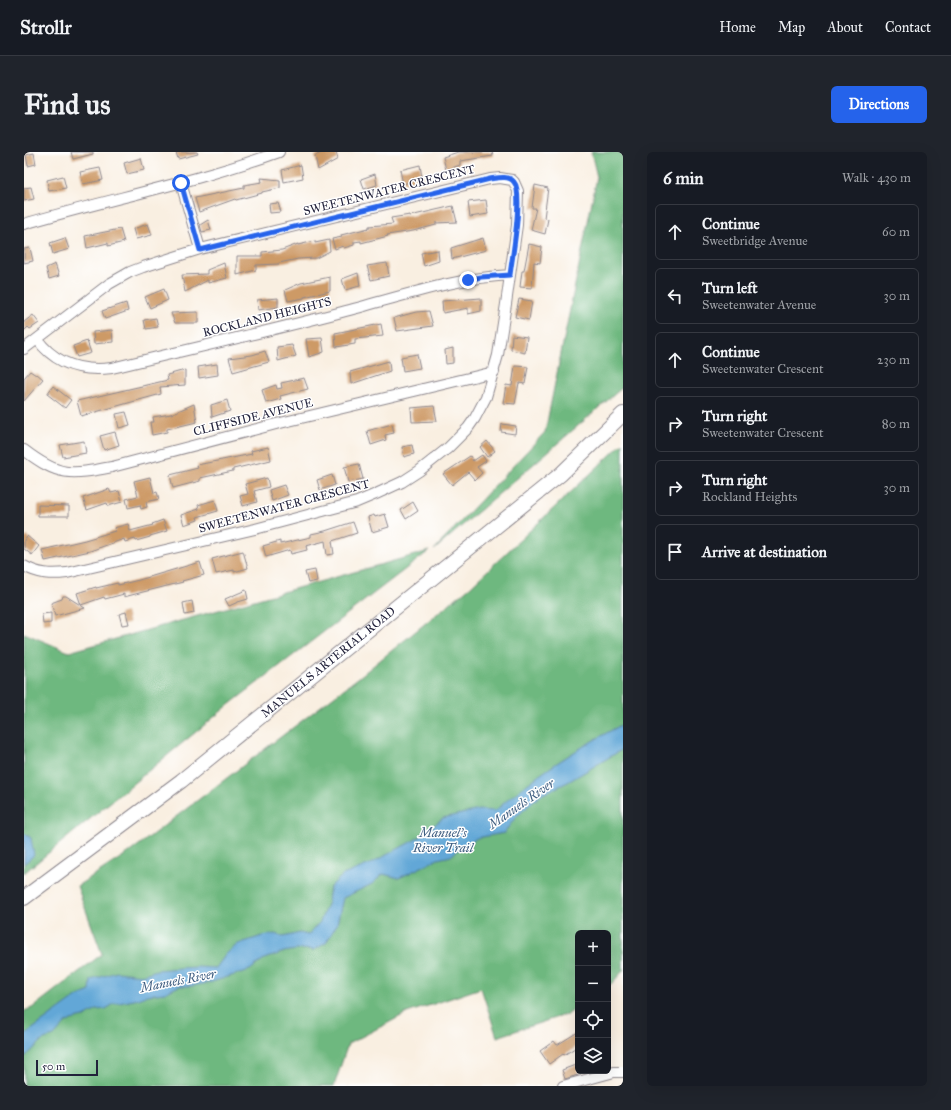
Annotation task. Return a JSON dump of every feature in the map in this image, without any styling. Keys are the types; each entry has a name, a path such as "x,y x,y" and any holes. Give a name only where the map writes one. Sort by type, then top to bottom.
{"main road":[{"name":"MANUELS ARTERIAL ROAD","path":"24,898 181,781 561,474 623,414"}],"street":[{"path":"24,224 235,168 279,152"},
{"name":"SWEETENWATER CRESCENT","path":"24,349 119,278 143,267 200,250 490,179 504,178 514,182 518,191 517,218 506,304 490,387 481,408 468,428 459,438 420,471 402,482 357,502 255,529 78,571 47,574 24,566"},
{"path":"181,183 200,250"},
{"name":"ROCKLAND HEIGHTS","path":"37,339 45,349 58,359 69,364 91,370 107,369 342,312 440,286 481,277 510,275"},
{"name":"CLIFFSIDE AVENUE","path":"24,450 46,466 57,471 83,472 104,469 276,424 494,372"},
{"path":"563,1086 614,1072 623,1072"}],"green space":[{"path":"591,152 623,152 623,387 434,550 545,432 597,177"},
{"path":"623,443 623,971 611,984 611,930 575,930 575,1008 567,1014 497,1037 481,988 407,1013 348,1044 334,1086 24,1086 24,1011 32,1008 102,954 77,886 131,851 358,678 470,587"},
{"path":"429,551 230,704 24,873 24,633 69,652"}],"water":[{"name":"Manuel's River Trail","path":"623,724 623,749 568,782 541,795 516,817 504,833 477,838 460,848 451,856 438,859 399,878 383,874 372,884 343,898 337,924 326,943 314,950 301,949 284,952 264,959 250,970 212,982 192,986 179,986 165,993 147,995 139,999 114,1004 106,1009 97,1010 84,1017 71,1020 54,1036 44,1039 24,1058 24,1035 78,996 90,991 91,980 117,972 141,975 157,970 197,967 216,968 226,954 238,944 262,936 275,934 283,937 300,933 308,935 320,922 328,902 330,887 343,875 370,864 418,838 443,818 479,810 495,811 540,774 556,763"},
{"path":"24,833 31,838 34,855 24,864"}],"building":[{"path":"71,152 93,152 93,154 73,159"},
{"path":"176,152 197,152 198,154 178,159"},
{"path":"323,152 336,152 338,159 318,170 315,156"},
{"path":"458,152 492,152 493,156 460,161 460,165 446,170 443,157"},
{"path":"34,153 36,164 28,166 26,155"},
{"path":"141,158 144,170 127,174 124,163"},
{"path":"301,165 303,178 284,182 282,170"},
{"path":"420,165 422,178 403,184 400,170"},
{"path":"100,168 103,180 83,184 80,172"},
{"path":"375,174 377,185 364,189 361,179"},
{"path":"63,176 66,188 49,191 47,180"},
{"path":"261,178 280,180 280,188 236,200 235,199 199,212 195,198 244,188 244,185 262,182"},
{"path":"535,185 548,188 544,218 548,219 545,234 531,230 536,208 532,208"},
{"path":"31,187 34,199 24,201 24,188"},
{"path":"486,200 488,214 470,217 468,202"},
{"path":"278,203 281,212 270,213 269,204"},
{"path":"453,206 457,222 436,223 436,225 413,231 387,235 388,236 361,243 361,241 354,242 354,245 344,248 343,246 335,249 332,239 342,237 341,235 369,228 369,226 393,224 391,218 410,216"},
{"path":"208,220 211,230 202,232 200,225"},
{"path":"148,224 152,235 136,239 133,229"},
{"path":"120,229 124,242 108,246 108,243 87,248 85,236"},
{"path":"65,238 69,249 53,254 50,243"},
{"path":"483,238 486,250 452,259 451,248"},
{"path":"329,240 330,251 316,258 298,259 279,264 256,265 256,270 237,275 237,256 262,256 262,252 282,250 298,244"},
{"path":"529,244 542,247 540,263 534,262 532,288 520,287 522,271 524,271"},
{"path":"30,248 33,261 24,263 24,249"},
{"path":"438,250 439,261 424,266 421,253"},
{"path":"224,263 227,278 208,283 208,280 185,292 182,275 207,274 207,270"},
{"path":"387,263 389,276 371,280 367,266"},
{"path":"55,264 59,276 49,279 46,268"},
{"path":"358,273 360,286 345,290 342,279"},
{"path":"330,277 330,291 288,301 285,290 301,283"},
{"path":"164,289 168,300 150,308 145,297"},
{"path":"278,298 278,307 258,310 257,300"},
{"path":"481,298 481,311 468,314 468,308 443,313 442,301"},
{"path":"519,299 532,301 529,320 515,317"},
{"path":"126,303 128,311 105,319 102,311"},
{"path":"429,311 433,326 397,331 394,318 416,312"},
{"path":"198,312 198,323 175,323 171,313"},
{"path":"33,315 39,323 30,329 28,327 24,331 24,322"},
{"path":"156,318 158,327 146,329 144,320"},
{"path":"381,324 383,336 355,339 355,344 336,347 335,333"},
{"path":"112,330 113,342 94,344 93,332"},
{"path":"512,335 527,337 525,353 511,350"},
{"path":"322,338 324,352 309,357 306,339"},
{"path":"87,341 91,353 77,357 73,346"},
{"path":"292,345 296,356 278,361 277,347"},
{"path":"453,348 453,363 446,364 445,350"},
{"path":"265,351 269,362 233,372 229,358 252,355"},
{"path":"417,354 420,368 403,371 401,357"},
{"path":"389,361 390,371 351,384 350,372"},
{"path":"217,364 218,375 199,378 198,367"},
{"path":"515,366 528,367 525,384 519,383 515,404 503,403 506,385 512,386"},
{"path":"185,370 185,385 160,387 161,394 81,416 77,401 168,380 167,375"},
{"path":"30,371 43,379 24,401 24,378"},
{"path":"304,378 308,389 280,396 281,399 266,403 262,390 276,385 277,389 282,388 281,383"},
{"path":"53,386 71,400 65,408 47,394"},
{"path":"227,400 230,411 212,417 211,405"},
{"path":"194,404 197,422 167,429 167,432 152,435 150,422 154,422 153,417 171,414"},
{"path":"434,406 437,421 412,422 411,408"},
{"path":"126,412 130,425 119,428 116,414"},
{"path":"392,424 394,433 385,435 386,440 371,445 367,431"},
{"path":"502,424 516,426 515,434 501,432"},
{"path":"115,432 119,445 104,450 100,436"},
{"path":"84,441 86,453 63,457 60,445"},
{"path":"487,441 495,451 487,457 480,447"},
{"path":"412,445 414,454 404,457 402,447"},
{"path":"268,447 271,460 233,469 233,471 200,478 200,481 173,488 170,475 198,468 197,465 252,454 251,451"},
{"path":"482,455 486,461 477,467 482,473 475,480 468,472 452,485 443,474 470,456 473,461"},
{"path":"359,464 363,479 348,482 344,467"},
{"path":"332,475 335,485 320,490 317,480"},
{"path":"150,477 154,493 157,492 159,499 146,502 147,507 141,509 140,505 128,508 126,499 138,496 134,481"},
{"path":"267,478 269,487 254,491 257,502 243,506 240,496 248,494 245,484"},
{"path":"284,485 288,495 272,501 269,490"},
{"path":"109,489 111,493 119,491 122,502 108,506 107,503 87,510 83,498"},
{"path":"215,500 218,511 197,517 198,520 184,525 181,515 199,509 198,505"},
{"path":"413,502 418,511 406,519 401,510"},
{"path":"38,505 69,506 69,516 38,516"},
{"path":"385,514 389,527 372,532 368,517 374,515 375,517"},
{"path":"163,520 167,531 150,537 125,542 124,539 90,551 45,561 42,550 115,531 114,528 128,524 130,531 153,525 152,524"},
{"path":"353,522 357,533 332,541 334,554 327,555 325,541 306,546 307,550 291,554 290,550 266,557 263,546 280,541 280,544 311,537 311,534"},
{"path":"27,536 39,546 32,555 24,549 24,540"},
{"path":"243,551 248,568 234,572 234,570 216,574 212,559"},
{"path":"200,562 204,575 124,597 124,594 105,599 104,597 81,605 77,593 96,587 118,583 118,585 139,580"},
{"path":"315,570 317,581 308,583 305,572"},
{"path":"246,590 248,599 229,606 225,599"},
{"path":"63,596 66,596 85,608 55,616 51,603 62,599"},
{"path":"192,601 194,613 185,615 183,603"},
{"path":"126,612 129,624 122,625 119,614"},
{"path":"51,613 51,623 43,624 42,614"},
{"path":"575,1034 575,1048 549,1064 540,1051 554,1041 557,1045"},
{"path":"575,1065 575,1074 578,1075 565,1079 562,1070"}],"route":[{"path":"181,183 200,250 490,179 508,178 514,182 518,191 516,225 510,275 481,277 468,280"}],"water label":[{"name":"Manuels River","path":"521,803"},
{"name":"Manuels River","path":"178,980"}]}
